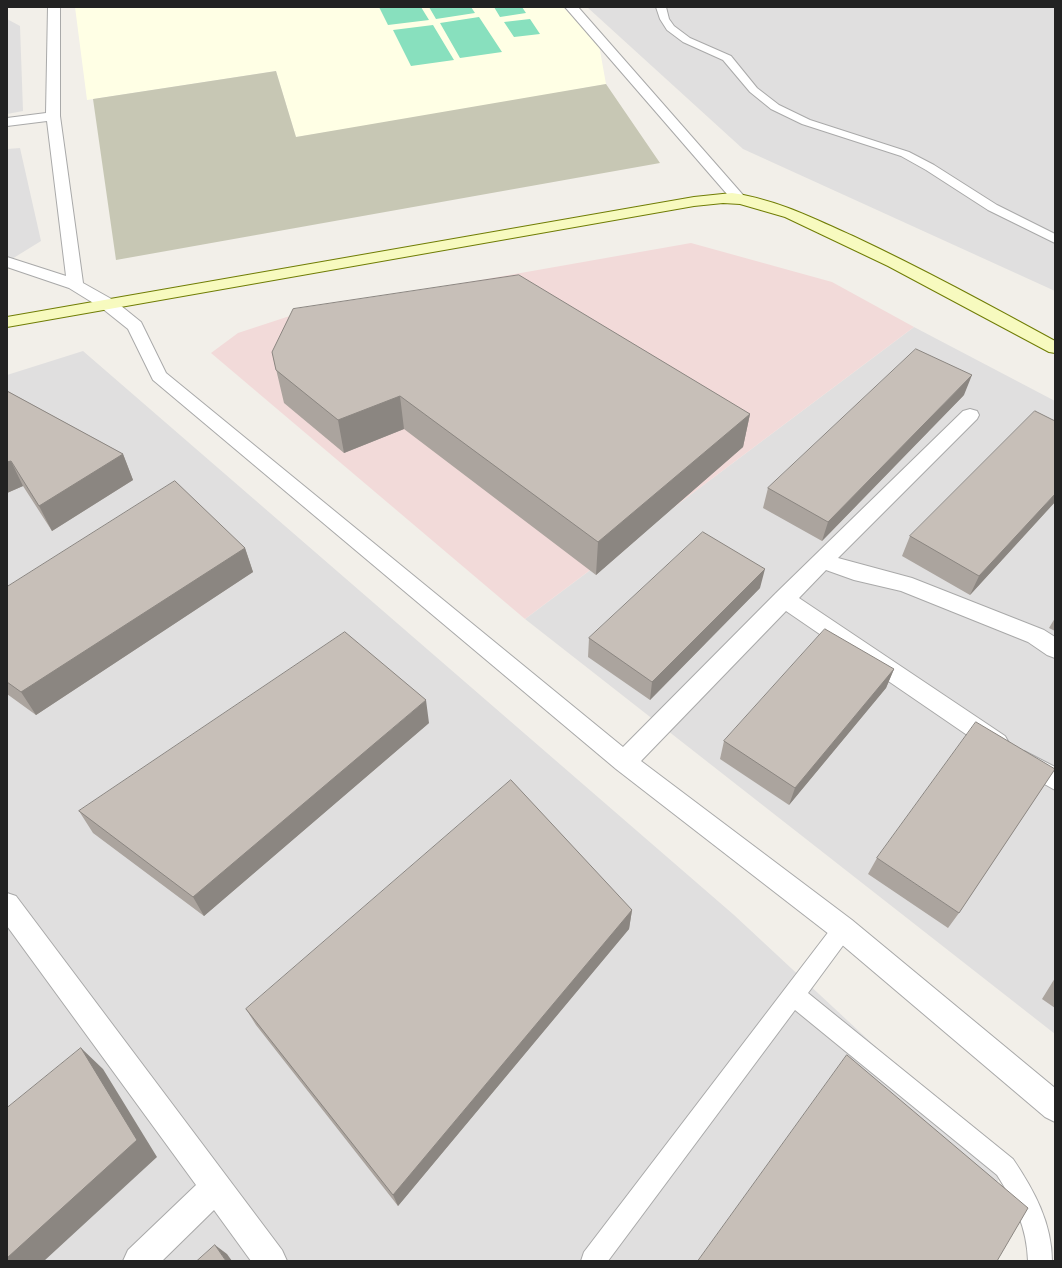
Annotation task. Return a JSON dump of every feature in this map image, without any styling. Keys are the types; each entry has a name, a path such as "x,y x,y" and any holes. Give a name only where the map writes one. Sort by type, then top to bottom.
{"street":[{"path":"54,7 53,116 75,285"},
{"path":"572,7 738,198"},
{"path":"7,122 53,116"},
{"path":"7,322 109,306 667,206 738,198 769,206 795,216 884,256 1055,348"},
{"path":"7,262 75,285 109,306 135,326 159,376 624,762 843,929 1055,1107"},
{"path":"624,762 784,599 970,415"},
{"path":"822,561 854,572 905,584 1036,636 1055,649"},
{"path":"784,599 1037,770 1055,779"},
{"path":"10,916 271,1261"},
{"path":"139,1261 216,1187"}],"lane":[{"path":"661,7 662,17 669,28 680,37 727,58 737,68 752,88 775,107 801,121 906,154 995,209 1055,239"},
{"path":"593,1261 843,929"},
{"path":"793,995 1005,1167 1022,1191 1033,1215 1040,1261"}],"shaded area":[{"path":"75,7 563,7 599,45 606,84 424,117 296,137 276,71 87,100"},
{"path":"587,7 1055,7 1055,291 743,149"},
{"path":"7,19 20,26 23,111 7,114"},
{"path":"276,71 296,137 606,84 660,163 116,260 93,99"},
{"path":"20,148 41,241 7,262 7,149"},
{"path":"691,243 832,282 914,327 525,619 211,353 238,333 305,311"},
{"path":"914,327 1055,401 1055,1034 525,619"},
{"path":"83,351 734,915 1005,1167 956,1261 7,1261 7,375"}],"green space":[{"path":"379,7 421,7 429,20 388,25"},
{"path":"429,7 471,7 475,13 436,19"},
{"path":"494,7 522,7 526,13 500,17"},
{"path":"479,17 502,52 460,58 440,23"},
{"path":"530,19 540,34 514,37 504,22"},
{"path":"433,25 454,60 411,66 393,30"}],"building":[{"path":"519,275 750,414 598,542 400,396 338,420 276,370 272,352 293,309"},
{"path":"916,349 972,375 828,522 768,488"},
{"path":"7,391 123,454 39,506 11,461 7,462"},
{"path":"1035,411 1055,421 1055,494 979,576 910,536"},
{"path":"175,481 245,548 21,692 7,682 7,587"},
{"path":"703,532 765,569 652,682 589,638"},
{"path":"825,629 894,669 795,788 724,741"},
{"path":"345,632 426,700 193,897 79,811"},
{"path":"976,722 1055,769 959,913 877,858"},
{"path":"511,780 632,910 393,1195 246,1009"},
{"path":"81,1048 137,1140 7,1258 7,1108"},
{"path":"847,1055 1028,1208 997,1261 698,1261"},
{"path":"215,1245 226,1261 197,1261"}]}
